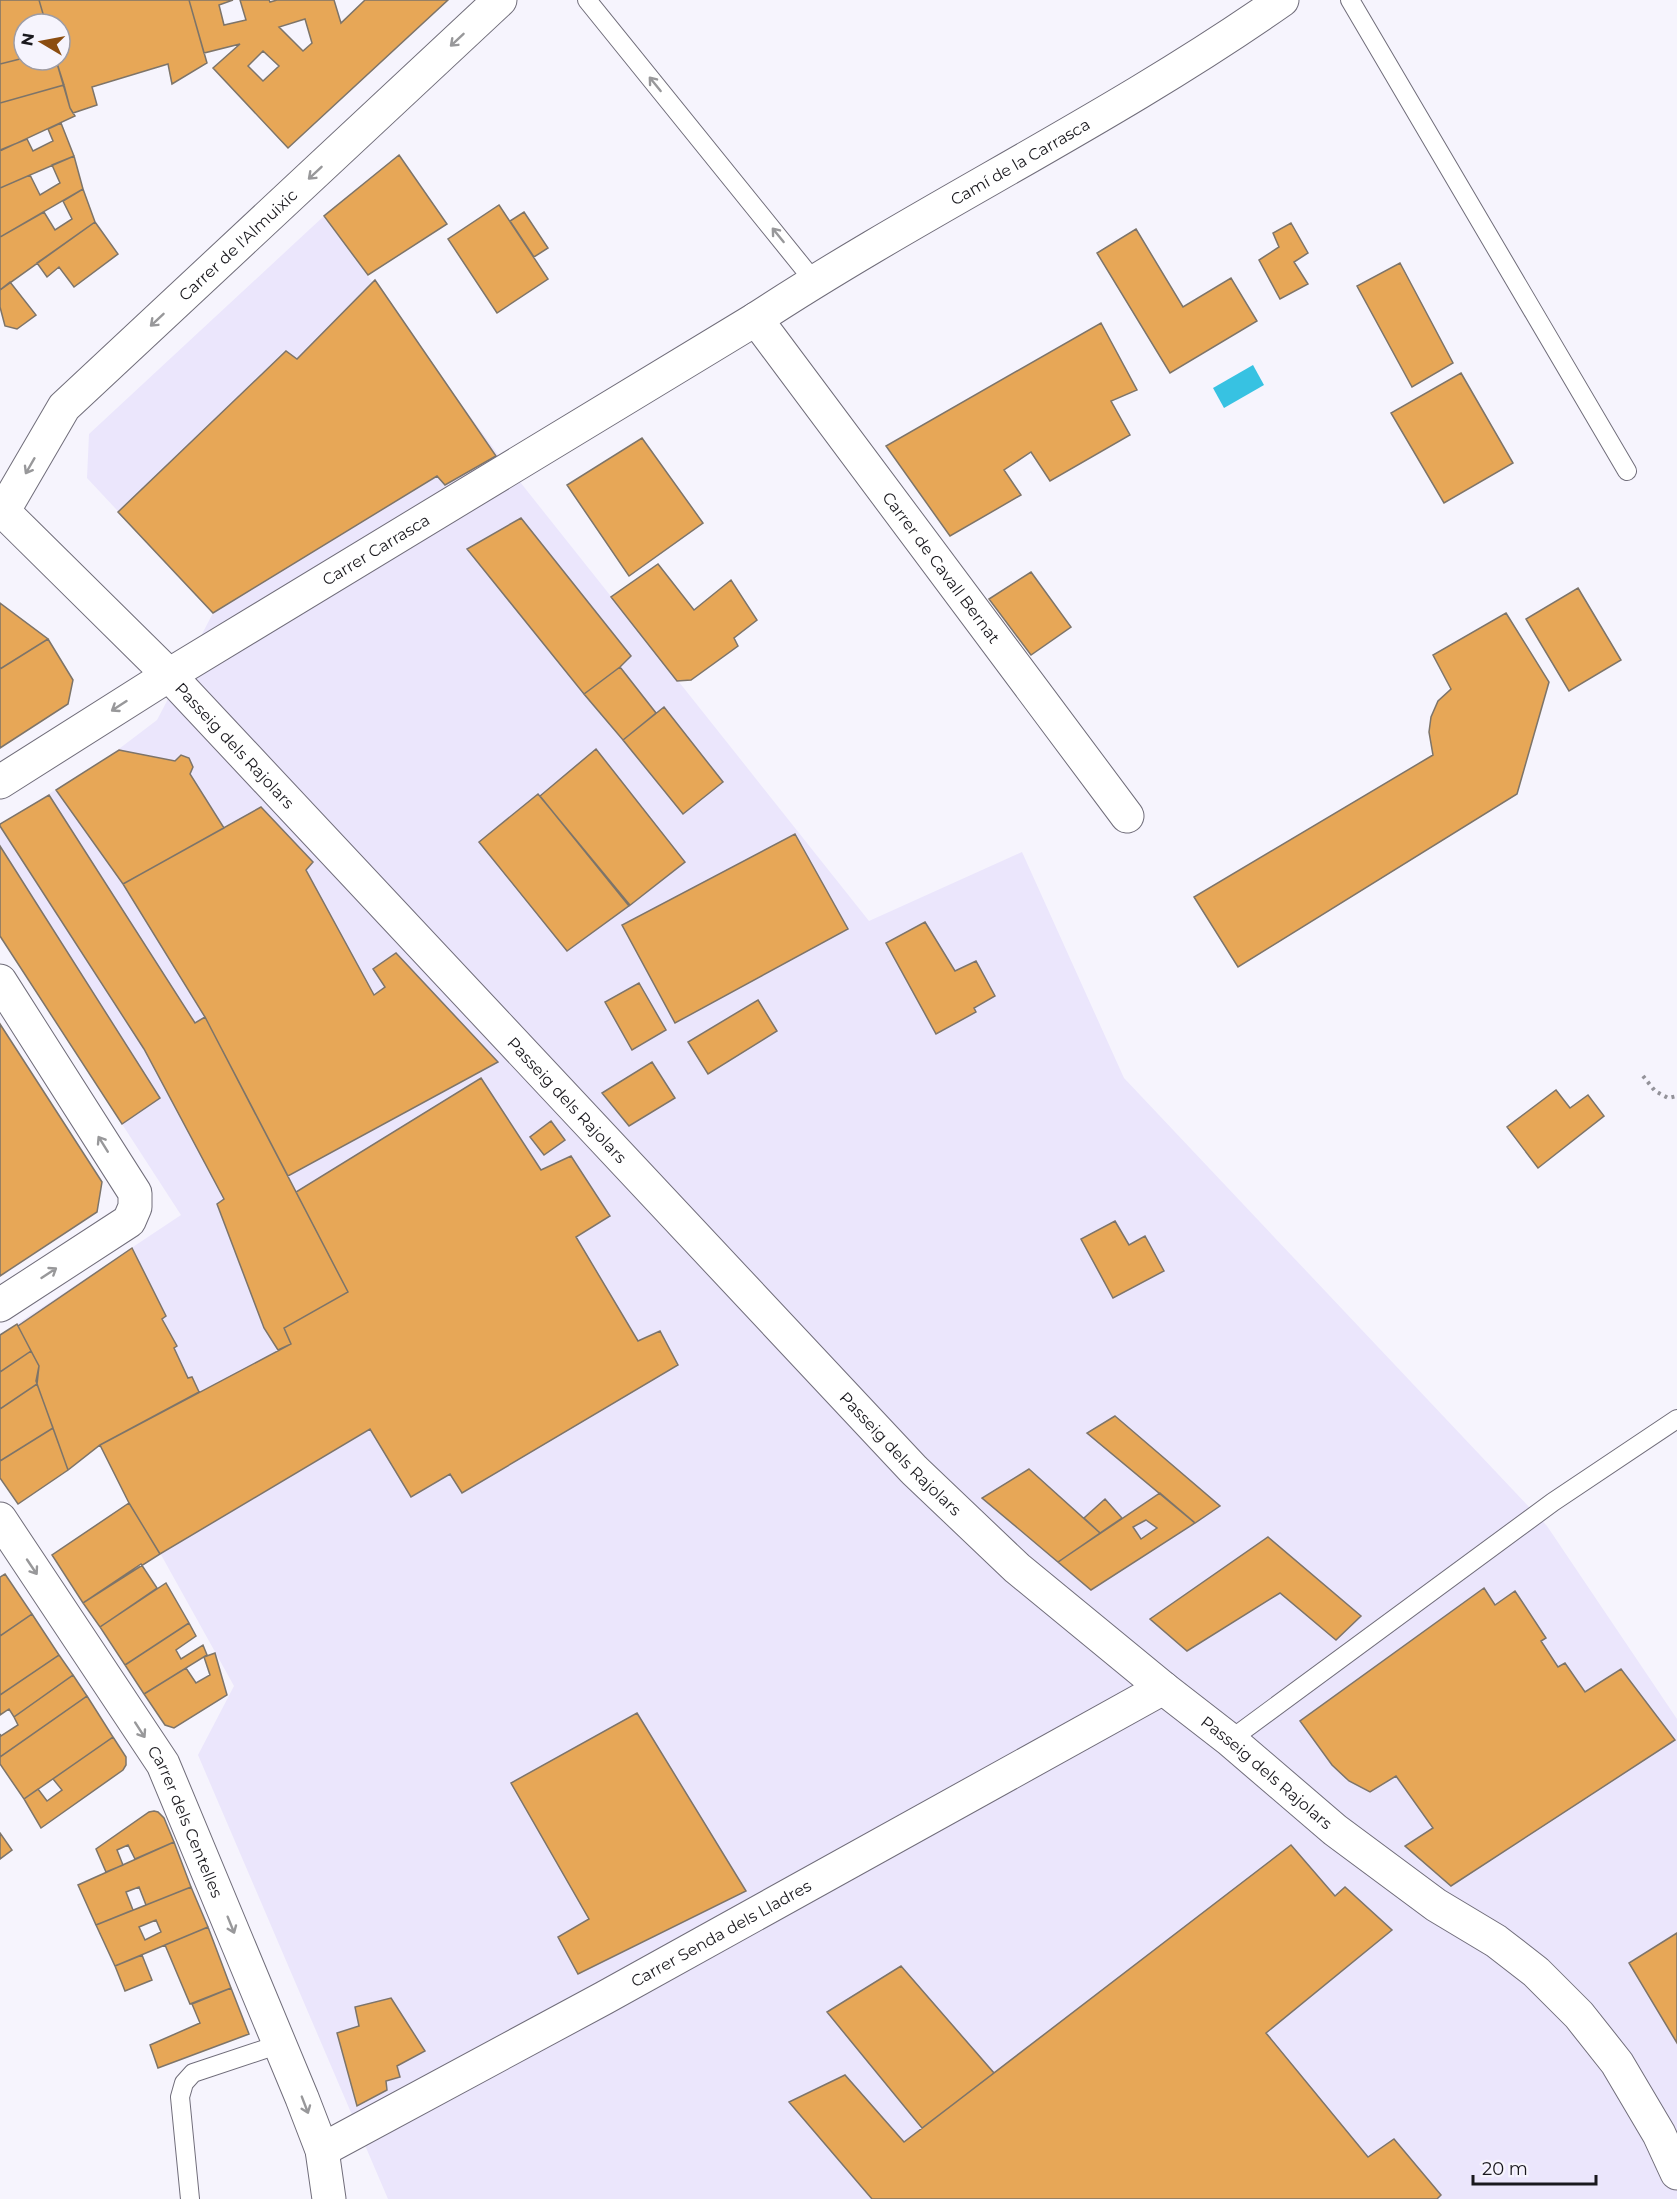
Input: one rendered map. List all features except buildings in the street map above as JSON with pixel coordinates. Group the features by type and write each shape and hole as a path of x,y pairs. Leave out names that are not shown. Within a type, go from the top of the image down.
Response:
{"street":[{"name":"Carrer de l'Almuixic","path":"1,505 64,407 500,0"},
{"name":"Camí de la Carrasca","path":"756,319 814,281 1022,161 1236,32 1282,0"},
{"name":"Carrer Carrasca","path":"0,782 169,675 756,319"},
{"name":"Carrer de Cavall Bernat","path":"756,319 1127,816"},
{"name":"Passeig dels Rajolars","path":"1,505 169,675 914,1470 1017,1568 1230,1740 1335,1830 1436,1905 1496,1941 1536,1972 1579,2014 1617,2063 1659,2134 1677,2173"},
{"path":"0,981 135,1193 135,1207 129,1221 0,1305"},
{"name":"Carrer dels Centelles","path":"0,1519 163,1764 322,2150"},
{"name":"Carrer Senda dels Lladres","path":"322,2150 604,1998 1163,1688"},
{"path":"322,2150 329,2199"}],"lane":[{"path":"587,0 814,281"},
{"path":"1350,0 1627,471"},
{"path":"1230,1740 1553,1502 1677,1419"},
{"path":"190,2199 180,2097 184,2083 193,2073 280,2044"}],"path":[{"path":"1643,1076 1655,1091 1668,1098 1677,1096"}],"shaded area":[{"path":"324,216 497,453 869,921 1022,852 1124,1078 1547,1526 1677,1719 1677,2199 388,2199 198,1755 234,1686 100,1445 68,1470 36,1381 39,1366 17,1324 181,1215 0,936 0,824 107,758 157,720 213,613 87,478 89,434"}],"water":[{"path":"1253,365 1264,385 1224,408 1213,388"}]}
